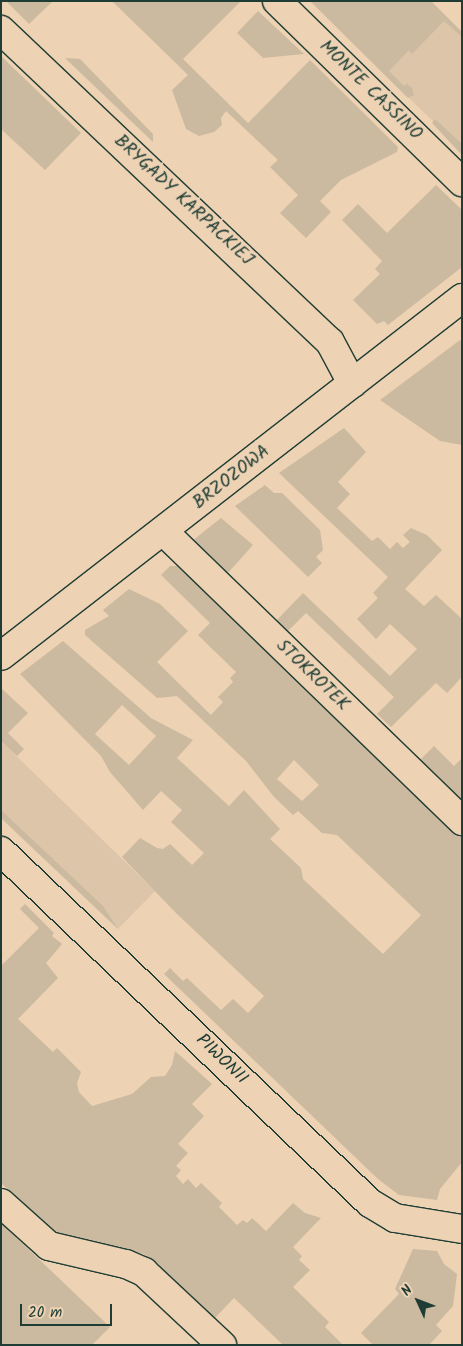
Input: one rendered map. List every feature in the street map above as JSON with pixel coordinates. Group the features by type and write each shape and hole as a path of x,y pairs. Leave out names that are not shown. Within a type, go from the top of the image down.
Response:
{"street":[{"name":"MONTE CASSINO","path":"277,1 406,124 462,182"},
{"name":"BRYGADY KARPACKIEJ","path":"1,30 330,342 352,383"},
{"name":"BRZOZOWA","path":"1,656 462,298"},
{"name":"STOKROTEK","path":"163,532 462,821"},
{"name":"PIWONII","path":"1,851 370,1203 395,1218 462,1229"},
{"path":"1,1203 49,1246 126,1264 144,1272 222,1345"}],"shaded area":[{"path":"6,1 53,1 29,24"},
{"path":"112,1 241,1 183,59 248,123 310,60 398,147 397,152 341,180 320,201 331,212 306,238 280,213 298,195 270,167 278,160 226,111 221,118 222,125 214,132 199,136 186,129 172,90 188,75"},
{"path":"310,1 431,1 462,32 462,37 444,21 412,54 409,50 389,71 404,86 407,84 412,88 414,95 408,98"},
{"path":"258,11 304,54 263,58 237,33"},
{"path":"439,11 462,32 462,149 381,71"},
{"path":"1,56 81,133 45,170 1,129"},
{"path":"65,58 80,59 153,134 153,142"},
{"path":"435,119 462,144 462,155 432,123"},
{"path":"436,185 462,210 462,267 388,325 384,321 377,324 353,300 380,274 375,269 382,261 342,220 358,204 387,233"},
{"path":"460,340 462,342 462,445 440,441 380,400"},
{"path":"344,428 366,452 338,482 350,494 337,508 372,541 378,537 390,549 397,542 403,548 410,542 403,535 411,528 427,535 442,550 405,589 424,606 436,595 462,619 462,677 447,693 436,683 391,727 377,714 394,697 306,613 286,633 275,622 303,593 390,676 417,649 390,624 376,639 357,619 378,598 373,593 388,577 279,473"},
{"path":"265,485 274,493 282,493 320,530 323,550 316,557 322,563 308,577 235,506"},
{"path":"221,518 253,545 226,575 192,541"},
{"path":"170,566 182,566 462,835 462,1162 440,1189 437,1200 399,1195 378,1179 164,974 170,968 183,981 187,978 221,1010 233,999 248,1013 264,996 176,913 122,857 140,838 157,848 163,849 170,844 192,865 204,853 171,822 182,810 161,791 143,810 110,772 101,756 20,674 63,641 151,718 193,740 177,758 229,806 244,790 280,829 270,839 301,868 303,879 383,954 421,915 337,835 322,833 298,811 293,815 274,797 246,761 177,696 157,698 85,635 85,630 109,616 103,610 129,589 160,604 188,631 157,662 211,715 223,702 218,697 233,682 230,678 236,672 198,635 210,623 161,575","holes":["122,705 156,736 129,765 95,734","294,760 319,785 302,801 277,779"]},
{"path":"1,688 28,713 8,733 24,749 17,756 1,741"},
{"path":"1,741 155,891 118,929 1,818"},
{"path":"434,746 454,766 462,758 462,803 419,761"},
{"path":"1,810 103,906 118,929 1,818"},
{"path":"25,904 54,933 52,936 62,944 46,963 58,978 18,1019 53,1052 57,1048 81,1072 77,1083 79,1092 92,1106 132,1094 151,1077 165,1076 172,1065 175,1051 212,1084 192,1104 204,1116 178,1144 188,1153 176,1166 181,1170 176,1176 183,1184 188,1179 196,1188 201,1183 222,1203 219,1207 237,1225 243,1220 247,1223 252,1218 266,1231 293,1203 305,1213 321,1218 293,1247 302,1256 299,1260 310,1270 293,1287 329,1322 325,1327 343,1345 283,1345 234,1298 213,1320 144,1254 52,1231 1,1183 1,966 39,928 20,909"},
{"path":"1,1223 110,1327 92,1345 1,1345"},
{"path":"413,1249 437,1251 444,1264 457,1274 453,1306 436,1325 442,1331 429,1345 373,1345 361,1333 399,1294 395,1289"}]}
